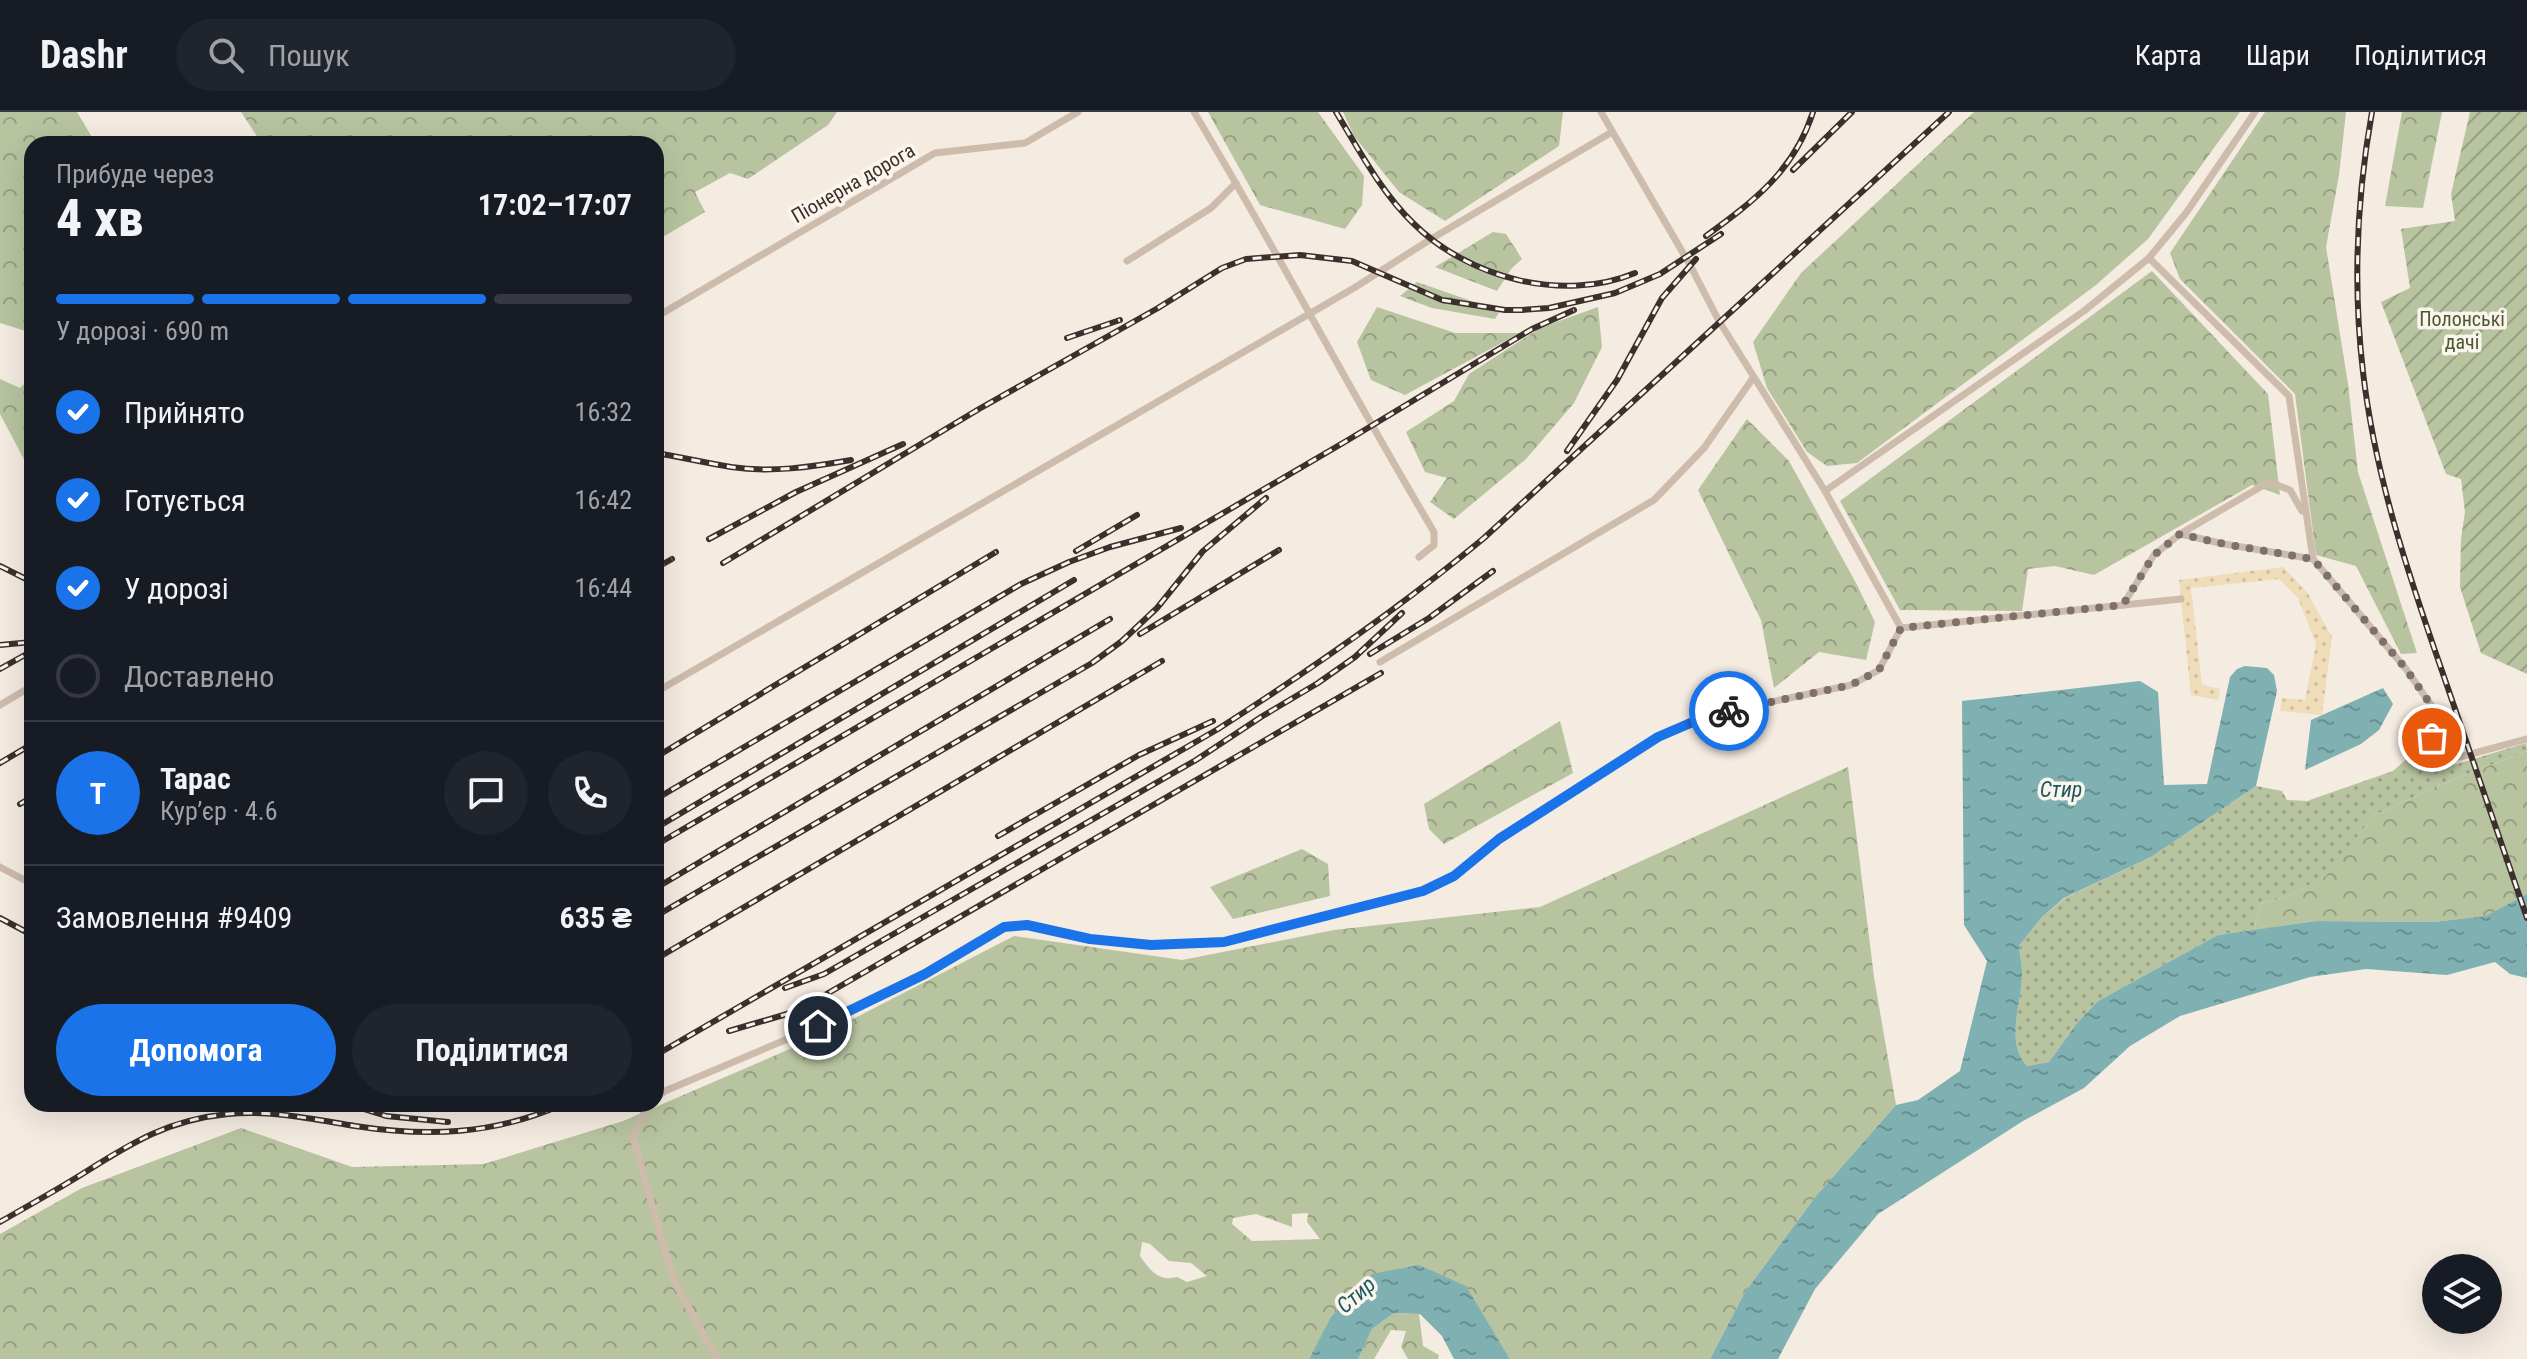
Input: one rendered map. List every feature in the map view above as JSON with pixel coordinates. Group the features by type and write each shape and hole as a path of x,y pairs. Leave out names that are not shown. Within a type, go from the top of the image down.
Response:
{"street":[{"name":"Піонерна дорога","path":"664,312 935,153 1025,143 1078,112"},
{"path":"1194,112 1434,532 1434,545 1419,557"},
{"path":"1601,112 1753,378 1825,491 1901,628"},
{"path":"1825,491 2084,311 2149,258 2186,213 2255,112"},
{"path":"664,687 1310,314 1612,132"},
{"path":"1127,261 1211,208 1236,183"},
{"path":"2149,258 2289,396 2313,559 2406,669 2431,705 2432,738 2460,757 2527,739"},
{"path":"1380,662 1654,500 1704,448 1753,378"},
{"path":"2123,605 2154,555 2180,534 2269,482 2290,490 2306,517"},
{"path":"2180,534 2313,559"},
{"path":"1901,628 2181,599"},
{"path":"664,1092 844,1015 925,974 1004,927 1027,925 1090,939 1151,945 1224,942 1423,891 1454,876 1499,839 1658,737 1709,715 1851,685 1879,670 1901,628"},
{"path":"0,705 24,691"},
{"path":"0,867 24,880"},
{"path":"644,1112 633,1137 673,1279 717,1359"}],"green space":[{"path":"0,112 77,112 91,136 24,136 24,330 0,323"},
{"path":"241,112 837,112 828,125 748,179 730,173 695,192 705,212 664,236 664,136 257,136"},
{"path":"1208,112 1318,112 1364,176 1362,205 1345,229 1260,205"},
{"path":"1343,112 1563,112 1559,146 1445,221 1399,192 1354,136"},
{"path":"1974,112 2240,112 2148,239 2096,285 1857,463 1827,466 1807,452 1767,388 1753,342 1801,273"},
{"path":"2265,112 2346,112 2326,247 2348,384 2358,472 2417,653 2401,654 2356,566 2316,555 2295,394 2180,279 2170,253"},
{"path":"2402,112 2442,112 2423,208 2385,206"},
{"name":"Полонські дачі","path":"2470,112 2527,112 2527,674 2481,653 2460,587 2465,512 2461,479 2446,474 2381,302 2410,288 2401,229 2455,221 2451,194"},
{"path":"1493,232 1506,234 1522,259 1497,291 1435,267"},
{"path":"2152,271 2268,394 2280,495 2252,485 2094,575 2055,566 2028,569 2022,611 1900,610 1840,501"},
{"path":"1417,282 1500,311 1495,319 1432,308 1400,296"},
{"path":"1377,307 1455,333 1520,333 1405,395 1371,380 1357,342"},
{"path":"1598,307 1602,347 1574,403 1526,459 1454,519 1430,502 1447,478 1425,472 1406,432 1454,401 1469,374 1540,328"},
{"path":"0,379 20,388 24,384 24,459 0,414"},
{"path":"1747,419 1789,461 1875,622 1866,660 1819,652 1774,688 1761,620 1698,490"},
{"path":"1560,721 1573,773 1444,844 1429,829 1424,804"},
{"path":"2426,742 2454,765 2526,743 2527,751 2374,815 2327,876 2288,896 2261,904 2254,930 2218,935 2098,1001 2077,1023 2049,1062 2027,1066 2020,1056 2016,1033 2022,984 2019,946 2042,917 2065,898 2151,857 2256,786 2282,791 2287,800 2307,801 2393,771"},
{"path":"2527,751 2527,894 2487,916 2433,922 2316,921 2254,930 2261,904 2288,896 2326,876 2374,815"},
{"path":"1848,767 1874,977 1896,1105 1816,1196 1745,1292 1710,1359 1510,1359 1466,1287 1332,1317 1309,1359 0,1359 0,1234 82,1188 241,1128 352,1167 484,1164 644,1112 664,1112 664,1103 820,1036 1014,936 1182,960 1334,930 1540,907","holes":["1308,1213 1307,1222 1320,1239 1252,1241 1232,1224 1233,1218 1256,1214 1292,1227 1292,1214","1142,1242 1150,1244 1169,1261 1191,1263 1207,1276 1187,1282 1177,1277 1160,1276 1140,1256"]},
{"path":"1302,849 1328,864 1330,896 1233,919 1210,887"},
{"path":"1394,1313 1419,1314 1423,1346 1439,1355 1438,1359 1408,1359 1401,1347 1406,1331 1391,1330 1374,1359 1358,1359 1372,1329"}],"sand":[{"path":"2283,567 2307,592 2332,637 2322,715 2280,711 2282,698 2305,700 2316,644 2298,598 2279,579 2191,588 2202,685 2220,689 2218,700 2191,695 2179,580"}],"water":[{"name":"Стир","path":"2245,666 2267,668 2274,675 2277,691 2256,786 2151,857 2064,898 2042,917 2019,946 2022,984 2016,1033 2020,1056 2027,1066 2049,1062 2077,1023 2098,1001 2218,935 2316,921 2433,922 2486,916 2527,894 2527,978 2510,974 2495,962 2447,975 2366,969 2310,977 2180,1016 2130,1046 2084,1088 2023,1121 1878,1214 1815,1289 1778,1359 1710,1359 1745,1292 1816,1196 1896,1105 1918,1100 1960,1071 1987,961 1964,925 1962,701 2140,681 2158,692 2164,785 2207,784 2230,677"},
{"path":"2383,688 2393,704 2379,730 2361,744 2305,770 2311,720"},
{"name":"Стир","path":"1419,1265 1466,1286 1510,1359 1454,1359 1442,1336 1420,1314 1394,1313 1372,1329 1358,1359 1309,1359 1331,1317 1372,1274"}],"railway":[{"path":"1336,112 1371,170 1401,211 1435,242 1461,258 1488,271 1548,285 1578,286 1607,282 1635,273"},
{"path":"1706,236 1756,197 1783,168 1805,133 1813,112"},
{"path":"1793,170 1852,112"},
{"path":"664,1050 1218,729 1387,614 1484,538 1949,112"},
{"path":"2372,112 2363,176 2357,275 2368,411 2384,486 2417,598 2527,918"},
{"path":"723,563 979,409 1158,308 1222,268 1246,259 1300,255 1352,261 1442,300 1521,310 1549,308 1615,293 1660,274 1721,234"},
{"path":"1567,451 1617,380 1662,298 1696,259"},
{"path":"664,840 1532,329 1574,310"},
{"path":"1067,338 1120,320"},
{"path":"709,539 796,492 903,444"},
{"path":"664,454 731,467 761,469 806,467 851,460"},
{"path":"664,911 1092,663 1122,641 1157,608 1203,551 1266,498"},
{"path":"1076,551 1137,515"},
{"path":"664,794 1021,584 1110,547 1181,528"},
{"path":"1140,634 1279,550"},
{"path":"664,752 996,552"},
{"path":"664,564 672,559"},
{"path":"0,566 24,578"},
{"path":"1370,654 1429,618 1493,571"},
{"path":"664,823 1074,580"},
{"path":"785,988 824,974 1196,760 1355,657 1402,613"},
{"path":"664,883 1110,619"},
{"path":"0,645 24,643"},
{"path":"0,669 24,656"},
{"path":"664,954 1162,661"},
{"path":"729,1031 787,1014 818,999 1381,673"},
{"path":"998,836 1139,755 1213,721"},
{"path":"0,763 24,749"},
{"path":"20,804 24,802"},
{"path":"0,918 24,931"},
{"path":"373,1112 448,1122"},
{"path":"0,1222 149,1135 206,1117 276,1114 355,1126 435,1132 486,1127 542,1112"}],"way so far":[{"path":"1729,711 1851,685 1879,670 1901,628 2123,605 2154,555 2180,534 2313,559 2406,669 2431,705 2432,738"}],"route":[{"path":"818,1026 925,974 1004,927 1027,925 1090,939 1151,945 1224,942 1423,891 1454,876 1499,839 1658,737 1709,715 1729,711"}]}
